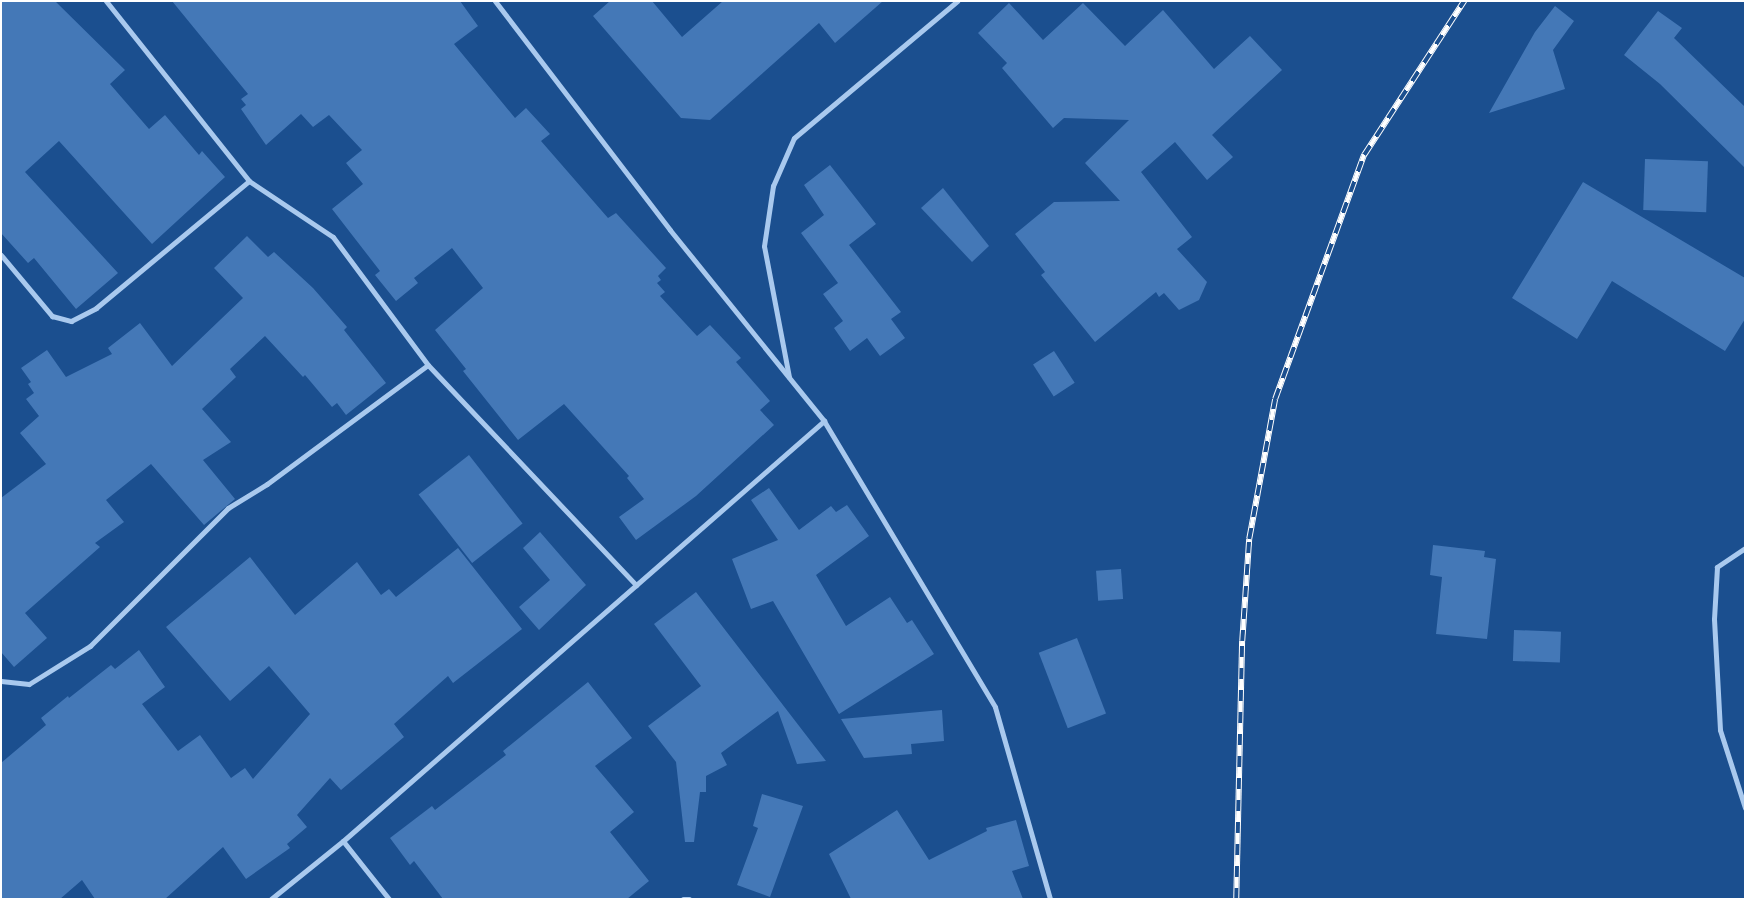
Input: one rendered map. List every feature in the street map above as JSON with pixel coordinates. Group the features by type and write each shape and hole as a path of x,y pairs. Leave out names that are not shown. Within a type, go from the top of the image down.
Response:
{"street":[{"path":"106,1 249,181 333,237 428,365 636,585"},
{"path":"495,1 670,230 824,421 995,708 1050,899"},
{"path":"790,378 764,246 773,186 794,138 957,1"},
{"path":"1,255 52,316 72,321 96,308 249,181"},
{"path":"1,681 29,684 90,646 228,508 267,484 428,365"},
{"path":"270,899 344,841 824,421"},
{"path":"1745,548 1717,567 1714,629 1720,730 1745,808"},
{"path":"344,841 389,899"},
{"path":"682,899 689,899"}],"building":[{"path":"1,1 55,1 125,70 110,84 149,129 165,115 199,155 202,151 225,177 152,244 59,141 25,172 118,273 76,309 34,258 28,263 1,233"},
{"path":"172,1 460,1 478,26 454,44 515,118 526,108 550,134 541,141 608,218 616,213 666,268 658,276 661,280 657,283 665,292 660,296 697,336 710,325 741,358 736,362 770,401 760,410 774,425 696,496 636,540 619,517 644,499 627,478 629,476 564,404 518,440 463,371 466,369 435,330 483,288 452,248 414,278 418,283 396,301 375,275 380,271 332,209 363,184 346,163 362,150 329,115 313,127 301,114 266,145 241,109 246,105 241,99 248,94"},
{"path":"610,1 652,1 682,37 723,1 883,1 835,43 819,23 710,120 681,118 593,16"},
{"path":"1009,3 1043,40 1083,3 1125,46 1163,10 1214,69 1250,36 1282,70 1212,135 1233,157 1207,180 1175,142 1141,172 1192,237 1177,249 1207,282 1199,300 1179,310 1164,293 1159,297 1156,292 1095,342 1041,275 1045,272 1015,234 1054,202 1120,201 1085,163 1129,120 1064,118 1053,128 1002,68 1007,63 978,33"},
{"path":"1555,6 1574,21 1553,50 1565,89 1489,113 1535,32"},
{"path":"1658,11 1682,28 1674,38 1745,107 1745,168 1660,84 1624,55"},
{"path":"1645,159 1708,161 1706,212 1643,210"},
{"path":"830,165 876,224 849,245 901,312 891,319 905,338 880,356 867,338 850,351 834,328 843,321 823,294 838,283 801,233 824,215 804,185"},
{"path":"1583,182 1745,278 1745,319 1725,351 1612,281 1577,339 1512,298"},
{"path":"943,188 989,246 972,262 921,208"},
{"path":"247,236 268,257 274,252 313,288 347,327 344,330 386,383 346,415 337,403 332,407 305,375 303,377 265,336 230,369 236,377 202,409 231,442 203,460 235,499 204,525 151,464 106,500 124,522 95,543 100,547 25,613 47,638 14,667 1,652 1,498 46,464 20,433 39,416 26,399 34,393 28,384 31,382 21,368 47,350 66,377 112,354 108,348 140,323 172,366 243,298 214,268"},
{"path":"1054,351 1075,383 1054,396 1033,365"},
{"path":"469,455 523,524 472,563 419,494"},
{"path":"769,488 799,530 831,506 836,512 847,505 869,536 816,575 846,626 890,597 907,623 912,620 934,654 839,714 773,601 751,609 732,559 778,540 751,500"},
{"path":"540,532 586,585 539,630 519,607 550,580 523,548"},
{"path":"1433,545 1485,551 1484,557 1496,559 1487,639 1436,634 1442,577 1430,575"},
{"path":"458,548 522,629 453,683 448,676 394,724 404,737 341,790 330,778 297,815 307,827 287,844 290,848 246,879 223,847 165,899 95,899 82,880 60,899 1,899 1,763 46,725 41,718 68,696 69,698 111,665 115,669 139,650 165,687 142,704 178,751 200,735 231,778 245,768 253,779 310,714 269,666 230,701 166,627 250,557 295,615 357,562 381,595 389,589 396,597"},
{"path":"1121,569 1123,599 1098,601 1096,571"},
{"path":"696,592 826,761 797,764 778,711 721,753 727,765 706,776 706,792 700,792 694,842 685,842 676,762 648,726 701,686 654,624"},
{"path":"1514,630 1561,632 1560,663 1513,661"},
{"path":"1077,638 1106,714 1068,728 1039,653"},
{"path":"588,682 632,738 595,766 634,812 610,832 649,881 627,899 443,899 414,861 410,865 390,838 432,806 435,810 506,755 503,751"},
{"path":"942,710 944,741 911,744 912,754 864,758 841,719"},
{"path":"762,794 803,806 770,897 737,885 758,828 753,826"},
{"path":"897,810 929,860 987,831 986,828 1016,820 1029,866 1012,871 1023,899 851,899 829,854"}],"railway":[{"path":"1236,899 1242,641 1249,539 1275,399 1364,155 1464,1"}]}
